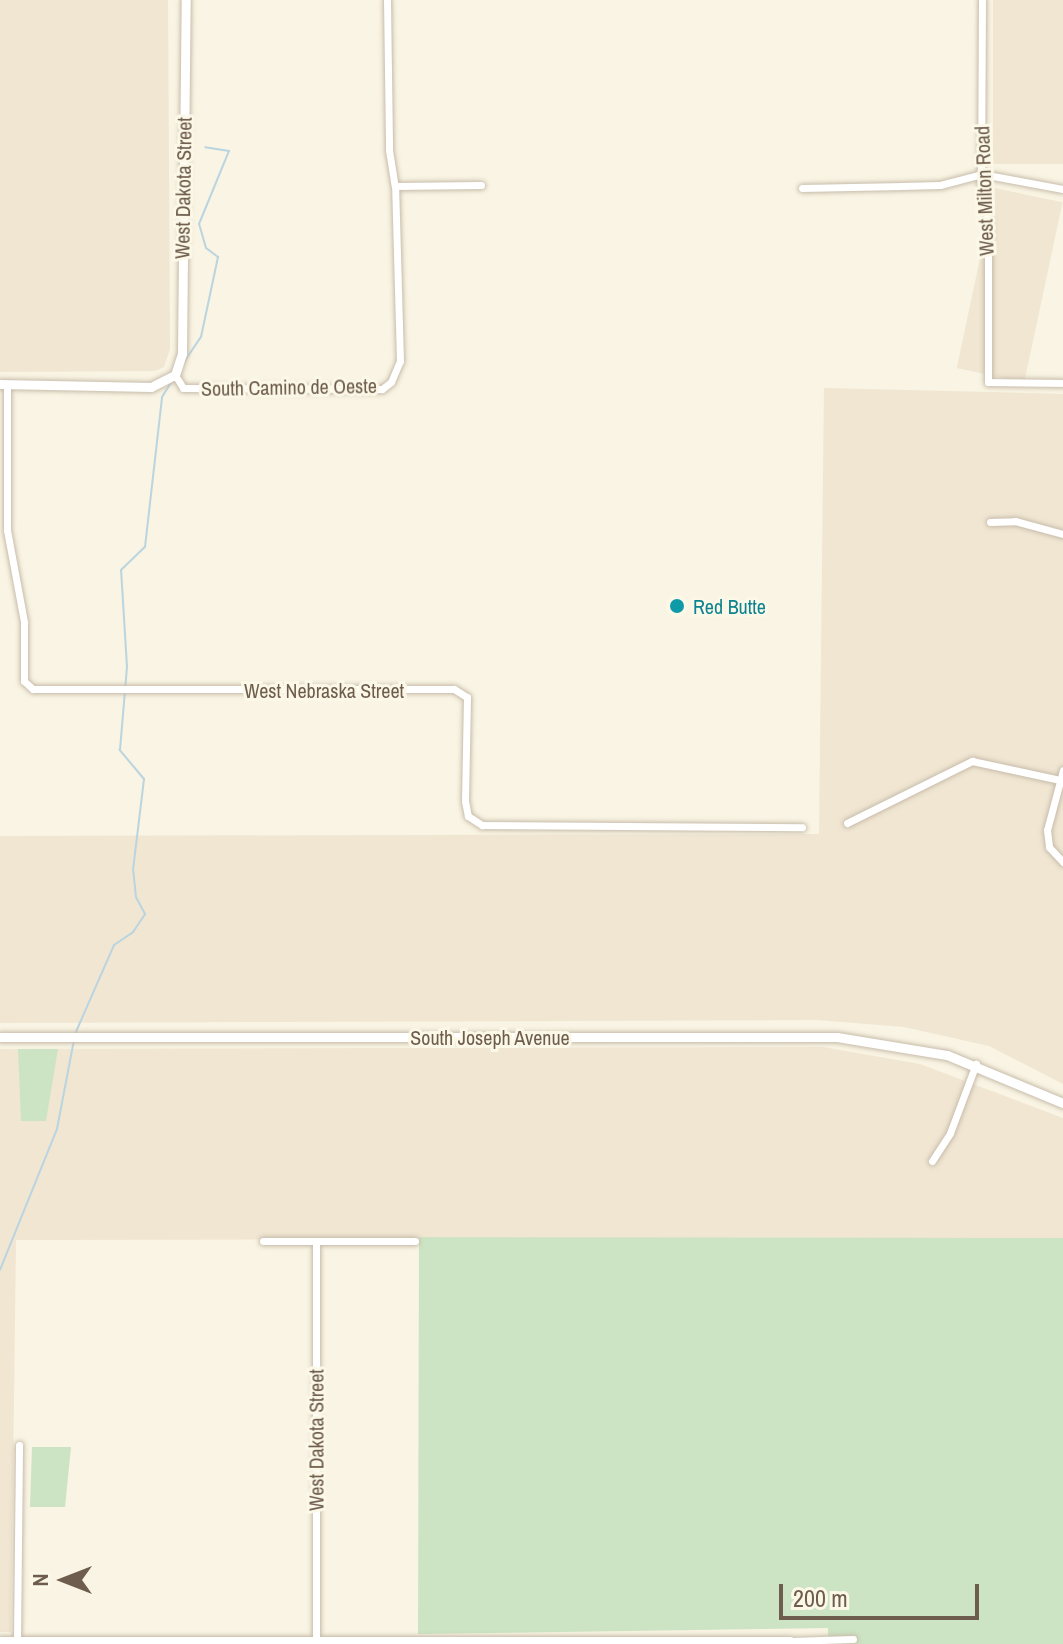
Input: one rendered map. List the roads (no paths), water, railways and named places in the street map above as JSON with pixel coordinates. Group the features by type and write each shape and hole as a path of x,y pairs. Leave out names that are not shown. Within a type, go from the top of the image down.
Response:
{"street":[{"name":"West Dakota Street","path":"175,375 182,354 186,0"},
{"path":"387,0 389,150 395,186 481,185"},
{"name":"West Milton Road","path":"982,0 982,174 988,222 988,382 1063,383"},
{"path":"802,188 940,185 982,174 1063,189"},
{"name":"South Camino de Oeste","path":"4,384 151,387 175,375 183,388 382,389 391,382 400,361 395,186"},
{"name":"West Nebraska Street","path":"4,384 7,530 14,547 24,622 24,681 33,689 454,689 467,697 465,801 468,816 482,825 802,827"},
{"path":"990,522 1015,521 1063,534"},
{"path":"847,823 972,761 1060,780"},
{"path":"1063,770 1047,830 1049,847 1063,862"},
{"name":"South Joseph Avenue","path":"0,1037 837,1037 924,1049 976,1064 1063,1103"},
{"path":"932,1161 950,1133 976,1064"},
{"path":"263,1241 415,1241"},
{"name":"West Dakota Street","path":"316,1241 316,1639"},
{"path":"17,1640 19,1445"},
{"path":"0,1641 853,1639"}],"waterway":[{"path":"184,362 201,337 218,257 206,248 199,224 229,151 205,147"},
{"path":"75,1034 114,945 133,932 145,914 136,897 133,870 144,779 120,750 127,667 121,570 145,547 162,397 172,381"},
{"path":"0,1270 57,1129 74,1040"}],"place":[{"name":"Red Butte","path":"677,606"}]}
